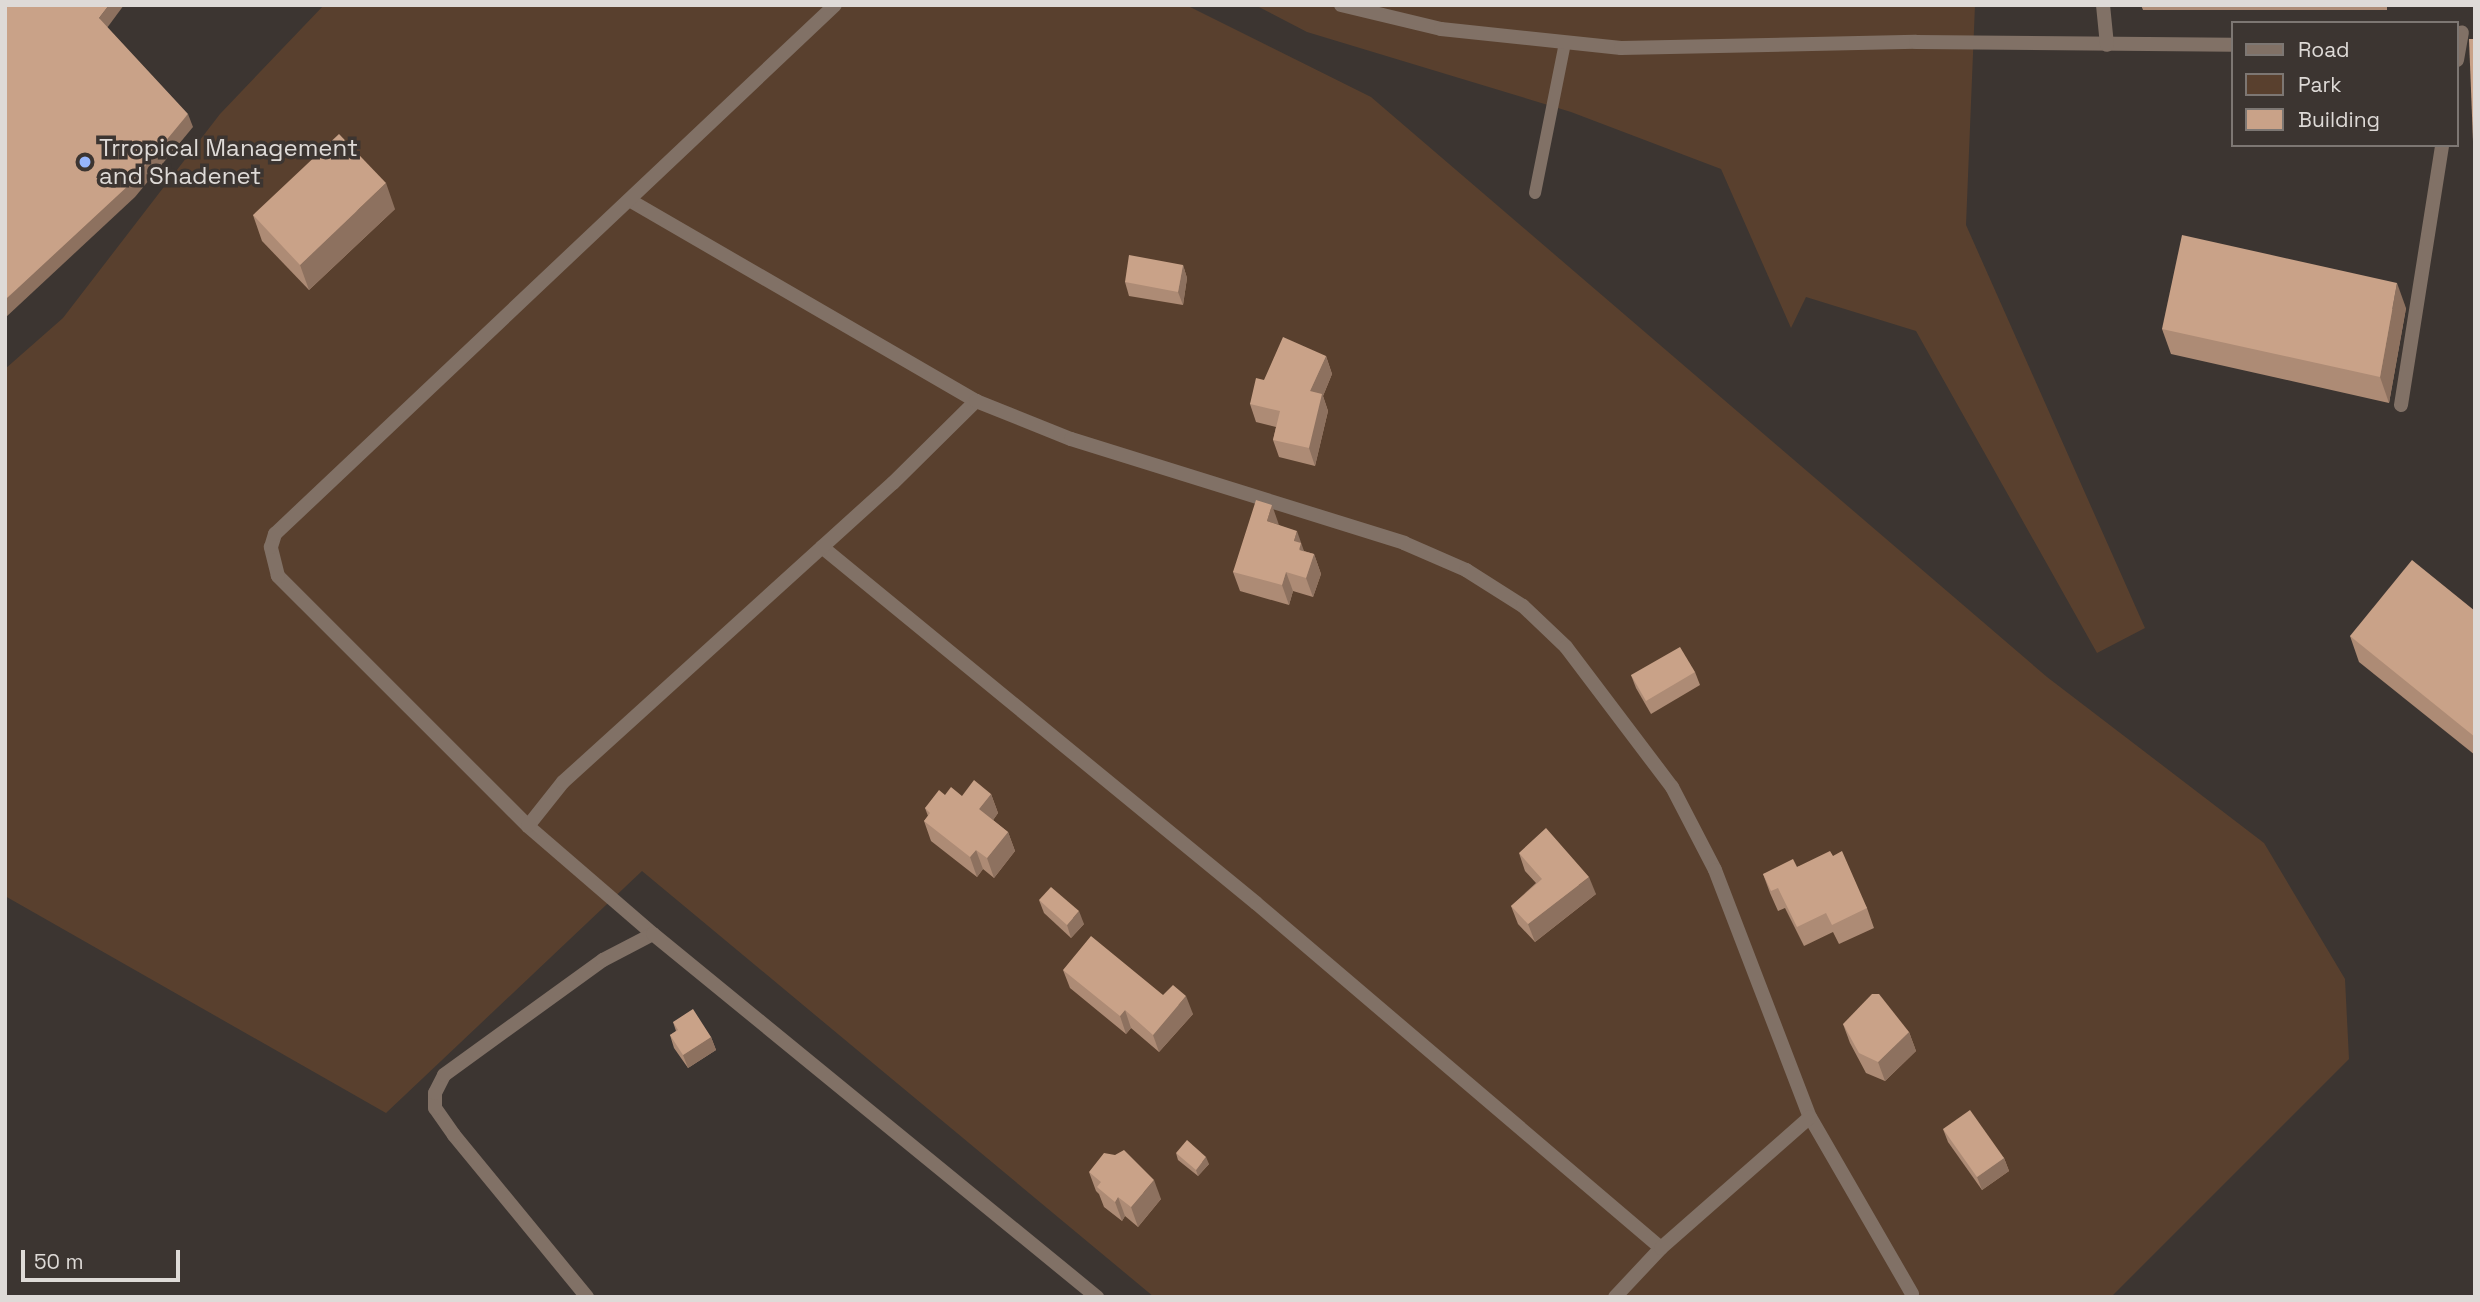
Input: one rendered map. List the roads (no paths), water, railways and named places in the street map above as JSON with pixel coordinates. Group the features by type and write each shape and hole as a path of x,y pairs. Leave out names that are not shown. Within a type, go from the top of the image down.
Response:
{"street":[{"path":"835,5 631,201 286,522 271,547 278,576 528,826 653,934 1097,1297"},
{"path":"1341,5 1441,29 1621,48 1916,42 2232,45"},
{"path":"2103,5 2107,45"},
{"path":"2459,53 2465,32"},
{"path":"2401,405 2442,147"},
{"path":"631,201 976,401 1071,439 1404,544 1466,570 1523,606 1566,647 1672,787 1715,870 1810,1117 1912,1294"},
{"path":"528,826 563,782 939,441 976,401"},
{"path":"822,547 1256,903 1661,1248"},
{"path":"587,1297 454,1135 435,1108 435,1093 444,1075 603,960 653,934"},
{"path":"1615,1297 1661,1248 1810,1117"}],"lane":[{"path":"1535,193 1565,43"}],"place":[{"name":"Trropical Management and Shadenet","path":"85,162"}]}
